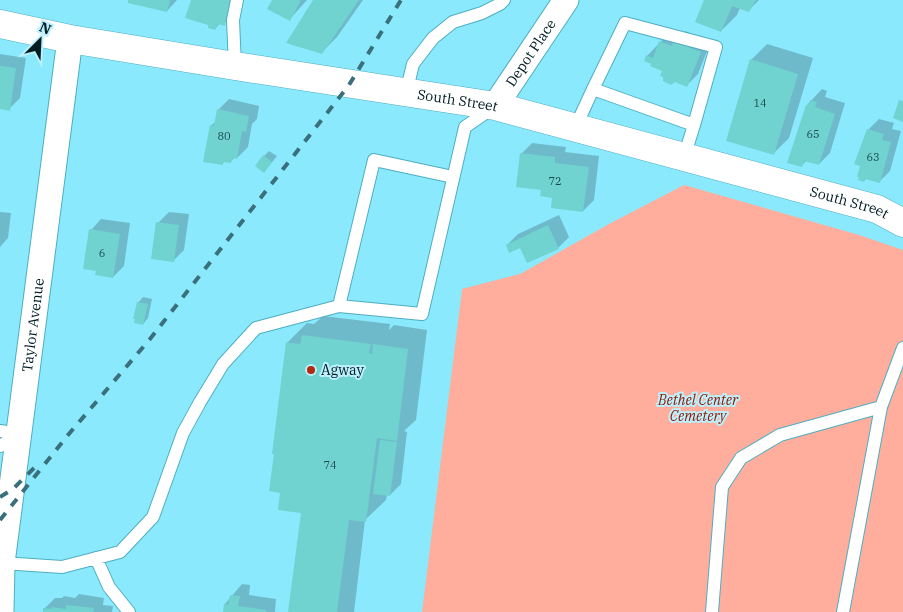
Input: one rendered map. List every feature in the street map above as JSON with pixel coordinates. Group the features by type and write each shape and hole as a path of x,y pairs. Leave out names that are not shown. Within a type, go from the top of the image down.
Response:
{"street":[{"name":"Depot Place","path":"495,106 566,0"},
{"name":"South Street","path":"0,24 70,39 495,106 877,210 903,223"},
{"name":"Taylor Avenue","path":"1,612 6,437 70,39"}],"lane":[{"path":"235,66 232,20 236,0"},
{"path":"406,93 413,64 433,38 453,22 482,12 500,4 504,0"},
{"path":"575,128 625,23 716,47 684,157"},
{"path":"593,89 694,125"},
{"path":"2,562 62,567 120,552 153,517 183,433 223,364 256,328 339,306 422,314 465,127 495,106"},
{"path":"339,306 374,160 453,177"},
{"path":"843,612 881,407 903,348"},
{"path":"712,612 722,487 741,458 780,435 881,407"},
{"path":"96,558 110,587 129,612"}],"green space":[{"name":"Bethel Center Cemetery","path":"684,185 859,235 903,250 903,612 422,612 462,289 520,274"}],"building":[{"path":"128,0 170,0 167,12 128,3"},
{"path":"191,0 230,0 225,26 218,24 215,30 208,28 208,25 185,18"},
{"path":"272,0 301,0 290,21 267,9"},
{"path":"313,0 359,0 322,54 286,43"},
{"path":"704,0 756,0 749,12 732,6 721,32 695,22"},
{"path":"659,41 672,46 673,41 701,52 687,87 675,82 671,85 663,81 663,77 660,76 662,71 644,61 646,55 653,58"},
{"path":"750,59 798,74 774,155 726,141"},
{"path":"0,66 16,68 10,111 0,109"},
{"path":"810,100 817,102 815,107 835,114 819,165 804,161 802,167 787,163 806,105 808,105"},
{"path":"899,100 903,101 903,122 893,118"},
{"path":"217,109 249,116 246,132 242,131 237,159 232,158 231,163 223,162 223,165 203,162 210,125 214,126"},
{"path":"867,129 884,134 882,140 891,142 880,183 865,179 864,182 858,180 859,177 857,177 860,166 854,164"},
{"path":"520,153 555,157 555,163 589,167 583,212 551,208 552,198 540,196 541,190 516,187"},
{"path":"263,155 272,162 264,173 255,166"},
{"path":"156,222 179,225 174,262 151,259"},
{"path":"548,225 559,249 527,263 520,248 509,253 506,245"},
{"path":"89,229 120,234 113,278 95,275 96,271 83,269"},
{"path":"137,302 148,304 143,325 134,323 135,319 133,319"},
{"path":"302,335 371,344 369,353 372,354 373,344 408,349 397,441 377,438 366,522 349,520 337,612 288,612 301,513 278,510 280,493 269,491 286,342 300,344"},
{"path":"380,440 397,442 390,496 373,494"},
{"path":"230,595 240,596 238,606 266,610 266,612 223,612 224,604 228,605"},
{"path":"66,605 94,608 93,612 43,612 43,608 66,609"}],"railway":[{"path":"0,520 68,435 150,339 349,85 401,0"},
{"path":"0,497 13,489 36,466"}],"place":[{"name":"Agway","path":"311,370"}]}
